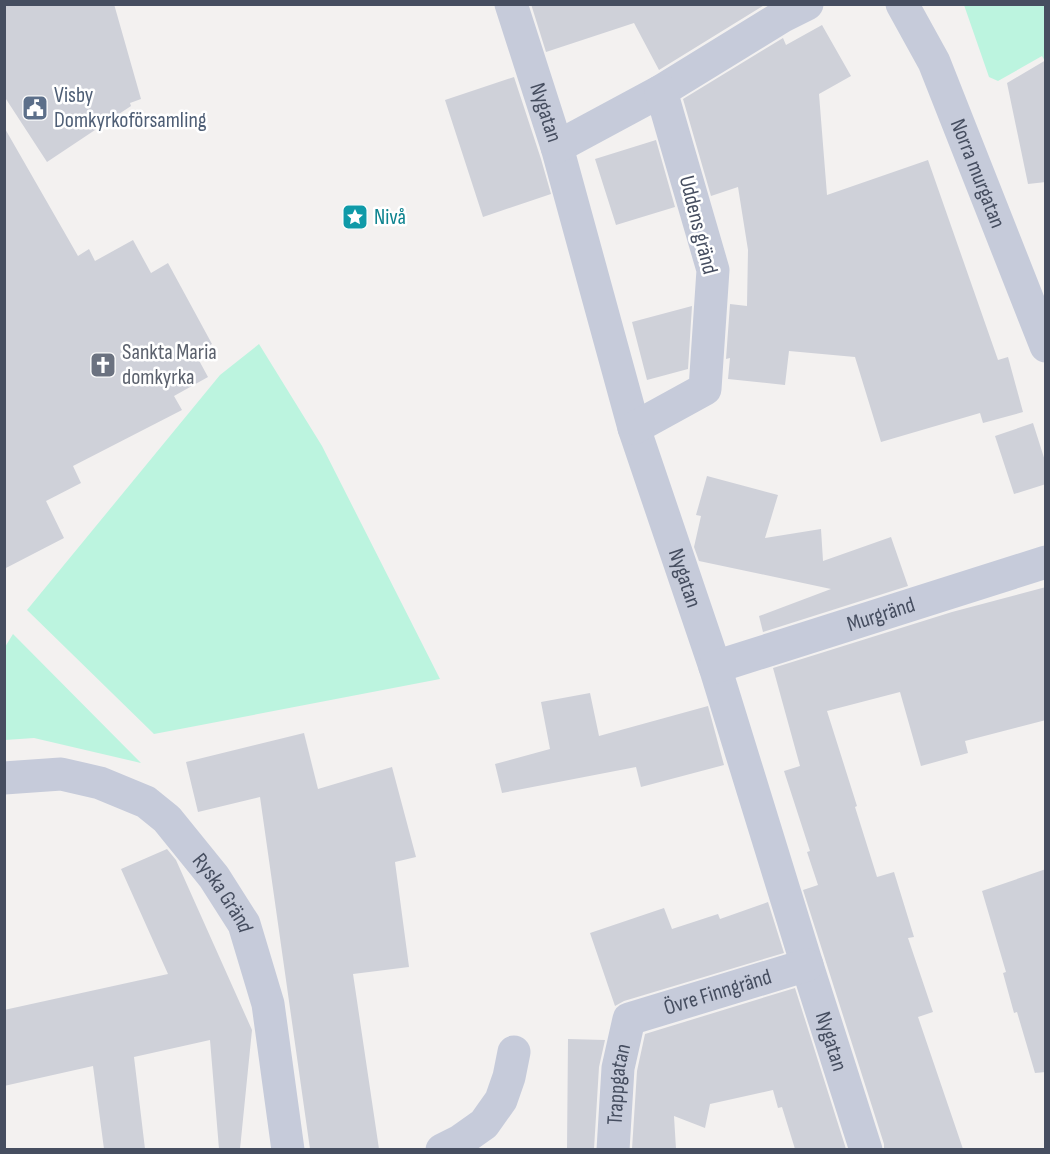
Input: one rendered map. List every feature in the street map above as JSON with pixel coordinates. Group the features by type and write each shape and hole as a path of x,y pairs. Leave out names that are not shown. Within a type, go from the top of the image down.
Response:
{"street":[{"name":"Nygatan","path":"511,4 557,147 634,428 715,667 866,1149"},
{"name":"Norra murgatan","path":"902,4 934,62 1046,345"},
{"path":"557,147 661,91 789,8"},
{"name":"Uddens gränd","path":"634,428 705,389 713,270 661,91"},
{"name":"Murgränd","path":"715,667 1046,562"},
{"name":"Ryska Gränd","path":"4,778 61,774 100,783 146,802 167,819 214,877 244,924 268,1004 288,1149"},
{"name":"Övre Finngränd","path":"629,1019 807,965"},
{"name":"Trappgatan","path":"613,1149 618,1068 629,1019"},
{"path":"442,1149 460,1141 484,1124 501,1100 514,1052"}],"green space":[{"path":"964,5 1045,5 1045,61 1042,56 998,81 989,77"},
{"path":"259,344 322,446 440,679 154,734 27,610 220,375"},
{"path":"13,634 141,763 34,738 5,740 5,647"}],"building":[{"path":"4,4 114,4 141,99 130,103 131,106 47,162 4,96"},
{"path":"531,4 766,4 659,70 634,23 546,52"},
{"path":"822,25 851,76 819,94 827,195 928,160 998,360 1008,357 1023,412 983,423 980,413 881,442 855,357 789,351 785,385 728,379 730,358 726,359 730,304 747,306 748,250 738,187 711,196 683,99 783,38 786,45"},
{"path":"1046,60 1046,182 1028,184 1007,83"},
{"path":"514,77 551,194 483,217 445,100"},
{"name":"Sankta Maria domkyrka","path":"4,127 78,256 89,249 95,261 133,240 151,273 168,263 212,344 195,353 208,377 174,396 182,410 73,466 81,483 46,501 64,538 4,569"},
{"path":"656,140 675,207 616,225 595,159"},
{"path":"692,306 688,369 647,380 632,322"},
{"path":"1033,423 1046,464 1046,484 1014,494 995,436"},
{"path":"707,476 778,495 765,538 821,529 823,561 891,537 908,586 763,632 759,616 831,589 699,561 694,547 701,516 696,515"},
{"path":"1046,587 1046,720 965,741 968,753 921,766 900,692 827,711 877,877 894,872 914,937 908,938 933,1012 918,1017 963,1149 884,1149 803,890 818,885 807,852 810,851 784,771 800,766 773,668 952,612"},
{"path":"590,693 599,736 708,706 724,765 641,787 636,767 502,793 495,764 550,749 541,702"},
{"path":"304,733 318,789 392,767 416,857 395,862 409,967 353,974 379,1149 310,1149 260,797 198,812 186,762"},
{"path":"167,849 176,860 252,1030 240,1149 219,1149 210,1040 134,1057 145,1149 104,1149 93,1066 4,1086 4,1010 168,974 121,869"},
{"path":"1046,869 1046,1072 1035,1073 1017,1012 1014,1013 1003,973 1006,972 982,891"},
{"path":"768,902 784,953 624,1001 615,1006 590,933 664,908 672,929 718,914 720,919"},
{"path":"795,988 846,1149 795,1149 782,1107 778,1108 773,1090 710,1104 705,1128 674,1116 676,1149 632,1149 637,1071 645,1034"},
{"path":"568,1039 605,1040 599,1067 594,1149 567,1149"}],"place":[{"name":"Visby Domkyrkoförsamling","path":"35,108"},
{"name":"Nivå","path":"355,217"},
{"name":"Sankta Maria domkyrka","path":"103,365"}]}
